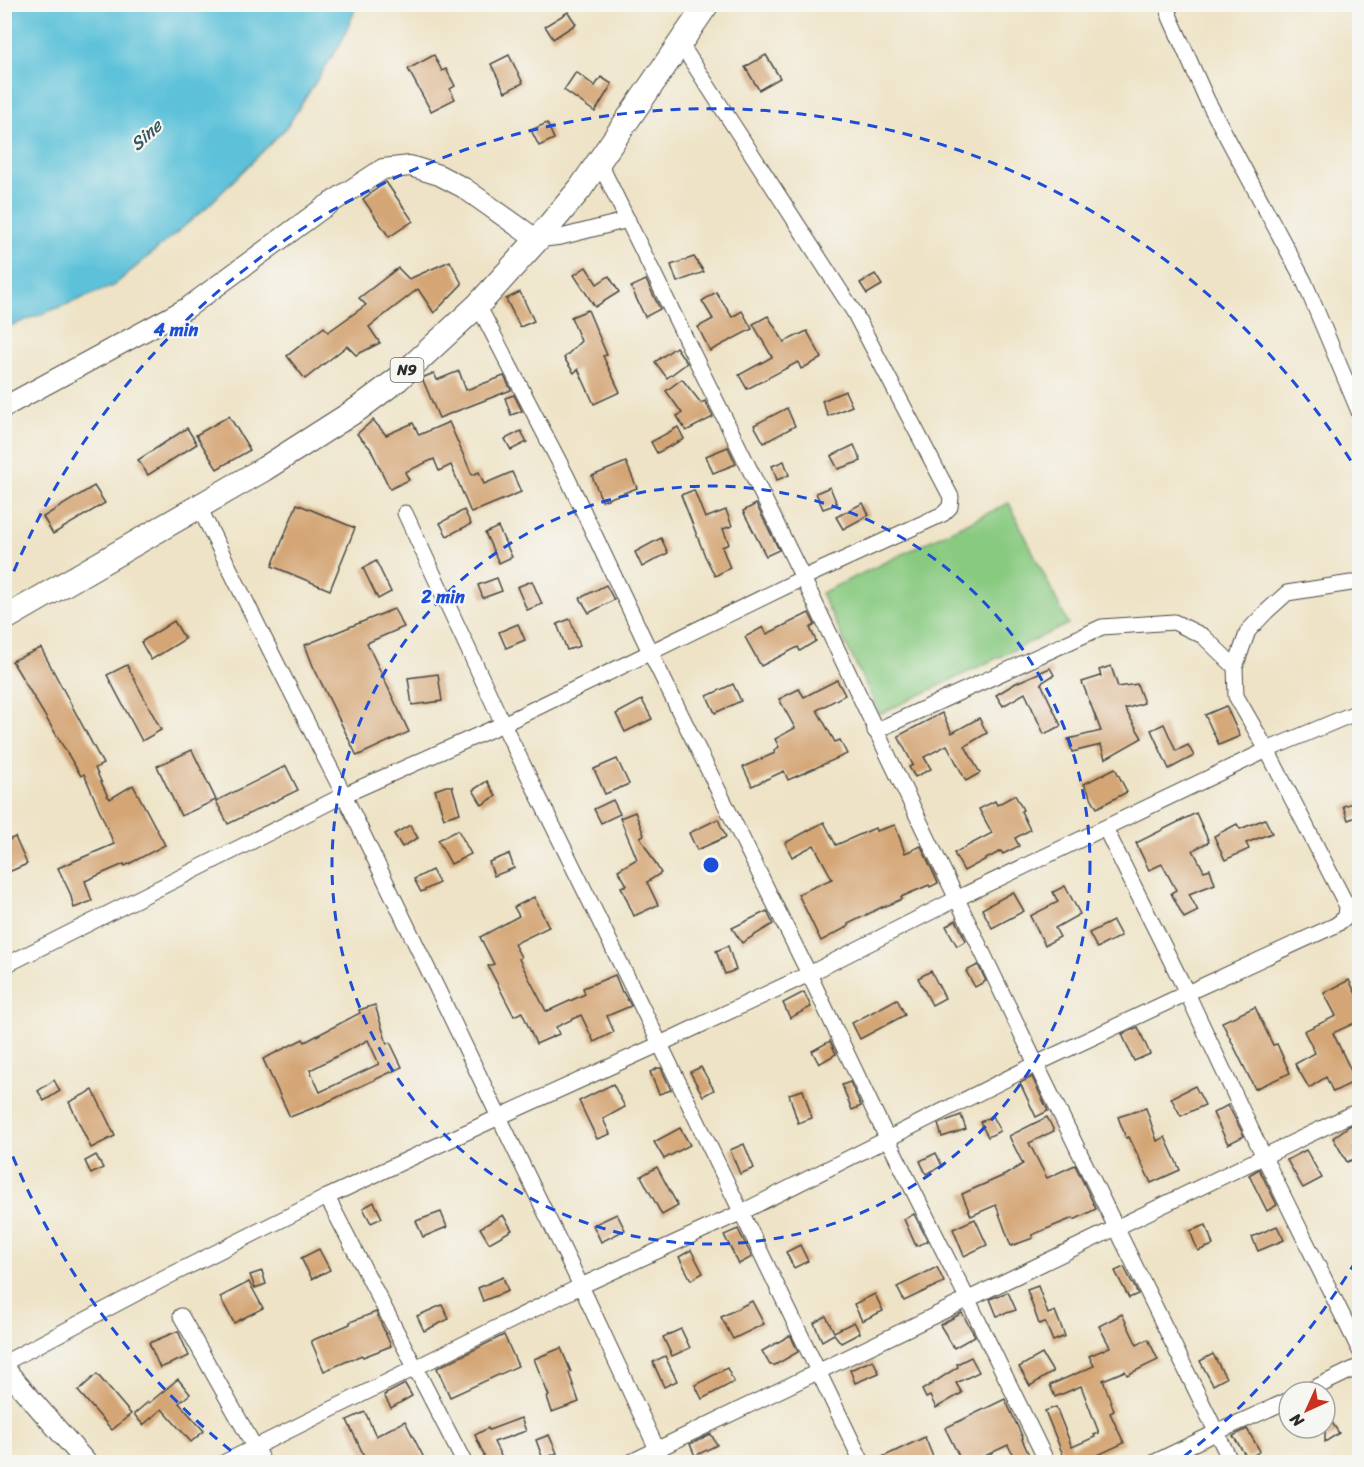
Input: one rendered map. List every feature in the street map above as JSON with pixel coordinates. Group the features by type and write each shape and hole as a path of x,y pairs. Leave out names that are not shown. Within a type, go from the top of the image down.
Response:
{"main road":[{"name":"N9","path":"4,619 264,469 357,409 398,379 478,304 580,189 707,4"}],"street":[{"path":"1168,4 1170,16 1207,100 1304,281 1359,414"},
{"path":"4,966 344,795 503,724 803,578 943,514 950,507 951,497 854,312 680,43"},
{"path":"599,162 1231,1462"},
{"path":"4,407 187,308 323,208 383,169 410,166 439,176 464,188 537,240 561,237 628,220"},
{"path":"478,304 568,479 650,652 810,974 888,1140 1047,1462"},
{"path":"200,507 344,795 581,1286 660,1456"},
{"path":"405,513 503,724 862,1462"},
{"path":"225,1462 581,1286 741,1213 1036,1064 1336,925 1346,917 1347,906 1267,750 1236,696 1235,667 1248,631 1287,593 1359,583"},
{"path":"875,731 1102,627 1174,622 1203,636 1235,667"},
{"path":"4,1363 171,1275 327,1197 810,974 956,899 1267,750 1359,711"},
{"path":"1105,828 1187,993 1359,1352"},
{"path":"631,1462 660,1456 818,1371 1359,1110"},
{"path":"327,1197 464,1462"},
{"path":"181,1316 263,1462"},
{"path":"1330,1380 1359,1366"},
{"path":"4,1368 82,1460"},
{"path":"1155,1462 1277,1405"}],"green space":[{"path":"1009,503 1068,624 880,714 821,593"}],"water":[{"name":"Sine","path":"6,4 357,5 342,41 286,128 207,207 113,286 5,328 4,8"}],"building":[{"path":"568,12 576,24 553,39 545,26"},
{"path":"434,55 442,71 446,69 455,86 450,89 455,99 431,111 408,69"},
{"path":"509,55 523,83 505,92 491,64"},
{"path":"766,55 780,78 759,90 745,67"},
{"path":"576,72 595,86 601,77 612,84 595,112 564,90"},
{"path":"547,123 554,139 539,146 531,130"},
{"path":"386,182 413,221 389,237 363,199"},
{"path":"694,257 704,272 677,282 671,265"},
{"path":"450,261 462,284 434,313 418,289 369,327 380,343 356,355 347,346 305,379 287,356 324,327 328,332 366,305 359,298 398,268 409,279"},
{"path":"586,267 597,284 609,276 619,292 595,307 574,275"},
{"path":"875,274 882,285 867,294 860,283"},
{"path":"646,280 660,309 645,317 631,287"},
{"path":"520,292 534,321 520,327 506,299"},
{"path":"716,292 732,317 742,311 752,329 710,351 698,327 713,319 702,301"},
{"path":"588,310 607,355 603,356 620,392 594,404 578,369 574,373 564,358 581,341 571,317"},
{"path":"768,316 784,342 807,331 822,358 801,369 798,362 747,389 739,375 772,357 753,324"},
{"path":"676,347 687,363 667,378 655,362"},
{"path":"459,371 466,390 504,376 511,390 439,418 422,378 434,373 437,380"},
{"path":"682,379 701,403 705,401 713,417 686,431 677,416 682,413 666,391"},
{"path":"845,391 852,406 828,416 822,401"},
{"path":"514,395 522,411 511,415 505,398"},
{"path":"787,408 795,426 764,443 754,425"},
{"path":"229,416 250,450 217,469 196,435"},
{"path":"373,420 386,435 413,423 419,435 449,422 472,475 479,472 484,484 512,472 521,492 471,513 451,465 439,471 434,459 405,472 409,480 390,489 370,448 357,434"},
{"path":"678,427 684,439 657,453 651,442"},
{"path":"187,428 197,444 148,475 138,460"},
{"path":"521,431 527,442 511,450 505,439"},
{"path":"854,445 861,461 838,469 831,456"},
{"path":"728,447 736,464 713,473 706,456"},
{"path":"784,461 789,475 777,480 772,466"},
{"path":"626,462 637,488 602,501 592,476"},
{"path":"94,486 105,503 53,534 43,517"},
{"path":"830,487 837,504 823,509 816,493"},
{"path":"694,490 705,518 726,510 732,526 723,529 729,544 722,547 730,568 715,576 681,495"},
{"path":"863,503 869,515 843,529 836,517"},
{"path":"297,504 355,528 330,590 272,566"},
{"path":"756,504 779,550 766,556 743,511"},
{"path":"464,510 471,524 447,536 440,523"},
{"path":"498,527 512,557 499,563 485,533"},
{"path":"661,538 668,553 642,567 635,552"},
{"path":"376,561 391,592 378,599 363,568"},
{"path":"497,578 502,591 483,598 478,585"},
{"path":"532,581 542,604 527,610 517,587"},
{"path":"606,585 614,600 589,613 580,598"},
{"path":"394,609 404,627 367,643 409,732 357,756 305,645"},
{"path":"809,613 815,625 810,628 816,641 800,651 798,647 761,666 745,637 763,627 767,634"},
{"path":"570,619 580,646 567,650 557,624"},
{"path":"174,621 185,639 151,660 141,642"},
{"path":"518,624 525,640 506,648 499,632"},
{"path":"41,648 103,764 95,768 108,797 110,799 133,785 165,845 125,866 124,864 85,881 92,901 74,908 70,893 58,868 114,844 84,774 81,776 12,661"},
{"path":"127,665 161,730 142,741 107,675"},
{"path":"1111,666 1118,687 1137,684 1144,703 1125,709 1142,738 1105,759 1101,745 1072,752 1068,739 1101,731 1082,682 1101,676 1099,670"},
{"path":"1050,668 1054,675 1041,683 1061,726 1044,734 1025,693 1003,706 996,695"},
{"path":"438,674 442,701 412,705 408,678"},
{"path":"837,680 845,695 817,710 835,742 840,740 847,754 788,780 784,771 752,786 743,767 775,753 774,750 779,747 775,739 795,728 779,699 799,689 804,697"},
{"path":"733,684 741,701 715,713 707,696"},
{"path":"642,700 652,719 625,732 616,714"},
{"path":"1226,706 1240,736 1219,745 1205,715"},
{"path":"942,713 952,733 979,718 987,733 965,746 980,773 966,781 947,745 924,757 931,769 915,777 909,767 913,765 898,736"},
{"path":"1164,724 1176,751 1188,745 1194,756 1169,769 1151,730"},
{"path":"192,750 216,800 181,816 157,766"},
{"path":"617,759 629,784 605,794 594,769"},
{"path":"286,766 298,790 228,824 216,801"},
{"path":"1115,768 1127,792 1097,808 1084,784"},
{"path":"487,781 496,796 482,805 473,790"},
{"path":"452,786 460,813 444,818 435,790"},
{"path":"1015,795 1030,830 1015,838 1019,846 1003,854 1001,851 964,871 954,853 992,833 979,809 995,801 997,805"},
{"path":"613,800 620,814 601,823 594,809"},
{"path":"1359,801 1359,816 1348,820 1343,806"},
{"path":"635,812 644,835 640,837 661,873 647,882 658,905 634,916 621,887 627,885 618,870 637,859 620,818"},
{"path":"1196,813 1209,842 1193,850 1204,871 1210,869 1215,884 1189,894 1198,911 1184,918 1171,893 1176,890 1162,864 1149,870 1136,843"},
{"path":"718,819 726,837 697,850 689,833"},
{"path":"1265,819 1272,833 1246,843 1249,849 1225,860 1214,836 1237,824 1240,829"},
{"path":"824,822 836,845 875,828 876,831 895,825 905,853 921,846 938,883 901,897 902,899 848,924 849,926 821,941 798,894 832,879 814,845 792,857 785,843"},
{"path":"410,825 418,838 402,847 394,834"},
{"path":"458,830 471,854 451,864 438,840"},
{"path":"15,837 27,864 4,874 4,842"},
{"path":"509,854 514,868 494,876 489,862"},
{"path":"432,870 439,883 421,892 414,879"},
{"path":"1065,886 1080,914 1055,928 1060,937 1045,945 1030,916 1058,902 1053,892"},
{"path":"1013,892 1024,911 992,928 982,909"},
{"path":"534,897 549,927 514,944 521,957 519,959 546,1011 585,994 583,988 615,975 631,1006 607,1016 614,1032 594,1042 581,1015 556,1027 559,1034 536,1044 522,1012 514,1016 488,966 494,964 480,937 519,916 514,907"},
{"path":"767,911 773,924 742,943 732,928"},
{"path":"956,920 966,941 957,946 946,926"},
{"path":"1113,921 1121,936 1097,948 1089,933"},
{"path":"728,946 736,970 725,974 716,951"},
{"path":"978,965 986,981 975,987 966,971"},
{"path":"931,971 945,998 932,1005 918,978"},
{"path":"1349,980 1359,1000 1359,1021 1333,1033 1356,1081 1333,1092 1326,1077 1309,1088 1295,1064 1315,1053 1304,1031 1336,1016 1324,993"},
{"path":"804,992 811,1007 790,1018 783,1003"},
{"path":"897,999 905,1015 860,1039 852,1023"},
{"path":"375,1005 387,1044 390,1042 402,1067 290,1117 263,1059 303,1039 305,1042 360,1013 359,1010","holes":["368,1040 379,1064 320,1092 310,1070"]},
{"path":"1255,1007 1273,1045 1277,1044 1290,1073 1255,1089 1222,1022"},
{"path":"1138,1027 1150,1054 1134,1061 1122,1034"},
{"path":"830,1041 836,1054 819,1064 812,1051"},
{"path":"701,1067 714,1090 703,1096 690,1072"},
{"path":"661,1068 671,1090 659,1094 650,1072"},
{"path":"1032,1077 1048,1111 1036,1117 1020,1083"},
{"path":"54,1080 60,1091 44,1101 38,1091"},
{"path":"850,1082 861,1106 852,1110 842,1085"},
{"path":"613,1084 625,1107 603,1119 610,1134 597,1139 579,1101"},
{"path":"1195,1086 1205,1105 1181,1116 1171,1098"},
{"path":"93,1090 115,1136 91,1148 69,1102"},
{"path":"803,1090 812,1118 798,1123 789,1094"},
{"path":"1228,1105 1244,1136 1228,1144 1213,1113"},
{"path":"1146,1108 1157,1141 1165,1137 1180,1170 1151,1183 1129,1137 1126,1138 1118,1117"},
{"path":"961,1115 966,1129 942,1137 938,1124"},
{"path":"992,1116 1000,1131 988,1137 980,1122"},
{"path":"1047,1117 1054,1131 1029,1143 1047,1178 1075,1165 1096,1209 1011,1246 996,1205 971,1216 962,1194 1005,1175 1023,1164 1009,1136"},
{"path":"1359,1121 1359,1142 1354,1145 1359,1157 1347,1162 1333,1138"},
{"path":"680,1128 690,1145 664,1159 654,1142"},
{"path":"744,1144 754,1168 740,1174 730,1150"},
{"path":"1306,1150 1322,1178 1303,1188 1287,1160"},
{"path":"936,1153 942,1166 926,1174 920,1161"},
{"path":"96,1155 103,1168 91,1174 85,1161"},
{"path":"657,1167 678,1206 662,1215 641,1176"},
{"path":"1259,1169 1277,1205 1267,1211 1249,1175"},
{"path":"374,1202 382,1218 371,1223 363,1208"},
{"path":"441,1212 447,1227 423,1237 416,1221"},
{"path":"617,1214 625,1230 601,1242 593,1225"},
{"path":"914,1214 928,1241 916,1246 904,1219"},
{"path":"503,1215 512,1230 489,1243 480,1228"},
{"path":"975,1219 987,1245 964,1256 953,1229"},
{"path":"1206,1225 1213,1245 1198,1251 1190,1231"},
{"path":"1277,1226 1284,1240 1258,1251 1252,1237"},
{"path":"738,1229 752,1257 739,1264 724,1235"},
{"path":"800,1245 808,1261 794,1268 786,1252"},
{"path":"319,1249 330,1270 312,1279 301,1258"},
{"path":"691,1250 703,1273 691,1280 679,1257"},
{"path":"937,1267 944,1282 904,1301 897,1287"},
{"path":"1124,1267 1138,1294 1129,1298 1115,1271"},
{"path":"262,1271 266,1284 255,1288 250,1275"},
{"path":"503,1277 508,1291 483,1301 478,1288"},
{"path":"249,1282 263,1308 234,1323 220,1297"},
{"path":"1038,1286 1048,1314 1055,1311 1065,1336 1053,1341 1045,1322 1039,1324 1027,1290"},
{"path":"1008,1292 1016,1310 997,1316 990,1299"},
{"path":"875,1294 883,1311 862,1321 854,1304"},
{"path":"752,1301 764,1324 733,1339 721,1317"},
{"path":"442,1305 449,1319 424,1331 417,1316"},
{"path":"376,1312 391,1346 324,1371 311,1341"},
{"path":"962,1313 975,1336 954,1348 940,1325"},
{"path":"1122,1314 1137,1345 1148,1339 1158,1360 1127,1375 1125,1371 1103,1380 1114,1411 1110,1413 1124,1443 1089,1459 1091,1462 1066,1462 1045,1411 1056,1407 1072,1447 1099,1433 1081,1386 1055,1397 1050,1385 1094,1366 1089,1356 1110,1347 1099,1326"},
{"path":"826,1316 834,1332 854,1322 860,1333 841,1343 834,1334 822,1341 814,1323"},
{"path":"681,1329 690,1348 672,1356 663,1337"},
{"path":"178,1331 189,1356 160,1368 149,1343"},
{"path":"504,1335 518,1366 450,1397 437,1368"},
{"path":"789,1336 798,1352 775,1365 770,1365 762,1351"},
{"path":"561,1348 571,1372 569,1373 579,1402 552,1412 547,1397 549,1396 534,1359"},
{"path":"1042,1354 1053,1372 1030,1386 1019,1367"},
{"path":"1213,1354 1226,1378 1213,1385 1200,1361"},
{"path":"665,1356 677,1381 664,1387 653,1362"},
{"path":"971,1357 979,1372 956,1383 962,1393 936,1408 930,1396 926,1398 922,1390 958,1367 957,1364"},
{"path":"873,1360 879,1373 855,1383 850,1370"},
{"path":"727,1368 734,1382 702,1399 695,1385"},
{"path":"97,1374 131,1414 112,1430 78,1391"},
{"path":"178,1379 190,1394 179,1403 204,1431 191,1442 162,1409 143,1425 134,1414"},
{"path":"405,1384 412,1396 391,1408 384,1395"},
{"path":"1005,1399 1032,1462 1016,1462 1008,1445 972,1462 962,1462 945,1428"},
{"path":"365,1412 376,1436 405,1421 426,1462 367,1462 347,1420"},
{"path":"521,1418 526,1431 494,1442 504,1462 487,1462 475,1435 488,1428 489,1430"},
{"path":"1247,1429 1260,1451 1248,1459 1233,1436"},
{"path":"711,1434 717,1445 695,1456 690,1444"},
{"path":"549,1435 557,1453 543,1459 536,1440"},
{"path":"925,1437 935,1462 872,1462"}]}
